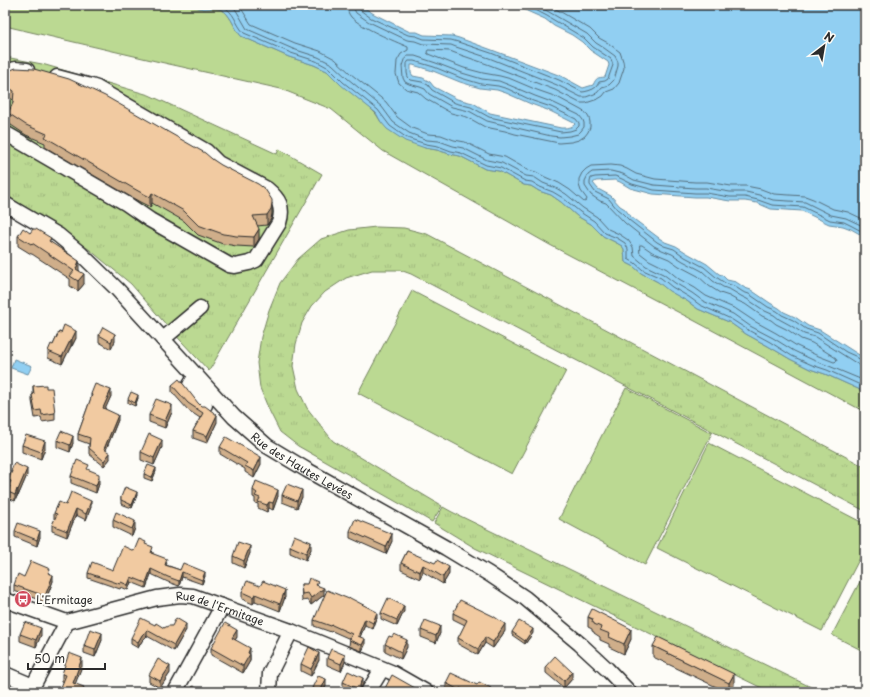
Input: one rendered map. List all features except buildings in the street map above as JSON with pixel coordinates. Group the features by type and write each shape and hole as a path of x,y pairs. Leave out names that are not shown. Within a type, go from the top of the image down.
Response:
{"street":[{"path":"5,73 15,69 36,71 97,88 206,151 218,163 267,189 277,198 281,210 281,217 279,223 256,260 249,264 235,266 229,265 150,220 127,204 5,133"},
{"name":"Rue des Hautes Levées","path":"5,204 58,235 81,254 117,289 234,417 267,446 446,548 525,598 580,644 607,669 628,692"},
{"path":"163,339 200,308"},
{"path":"196,375 190,385 205,405"},
{"name":"Rue de l'Ermitage","path":"67,622 157,598 180,595 193,596 294,632 391,672 426,692"},
{"path":"5,600 67,622 32,689 5,674"},
{"path":"175,692 222,606"},
{"path":"269,692 270,673 294,632"},
{"path":"275,692 275,680 278,670 294,632"},
{"path":"368,692 382,669"}],"green space":[{"path":"5,5 187,5 198,8 216,8 222,10 228,15 241,36 289,57 327,71 369,107 381,122 425,148 460,156 485,169 499,171 524,185 531,186 539,191 551,195 577,216 591,224 603,236 622,246 624,249 625,262 698,309 729,322 746,334 810,369 865,392 865,412 550,245 383,151 331,109 281,89 5,26"},
{"path":"5,57 42,64 149,95 277,154 279,149 322,174 209,371 131,284 90,250 5,195"},
{"path":"376,227 404,228 427,234 865,467 865,511 411,274 400,270 372,270 346,278 325,292 312,306 302,323 296,344 293,366 298,389 307,408 333,441 442,506 432,522 298,446 280,432 260,388 257,363 261,337 269,310 280,283 298,259 321,239 349,230"},
{"path":"412,291 566,371 512,474 358,393"},
{"path":"626,388 712,433 645,565 559,519"},
{"path":"709,443 865,524 865,548 822,631 657,548"},
{"path":"443,507 821,692 770,692 475,548 434,523"},
{"path":"865,572 865,652 832,635"}],"water":[{"path":"187,5 360,5 374,14 410,32 417,32 424,35 452,36 459,38 561,76 583,88 593,85 598,78 605,77 609,65 608,62 590,50 572,35 554,26 545,19 527,11 519,5 865,5 865,237 851,229 829,224 802,211 771,209 757,203 745,201 653,194 630,188 615,180 596,181 593,183 598,189 611,196 631,217 665,242 676,246 707,264 727,280 736,282 751,290 784,312 795,317 808,326 820,330 864,358 865,392 790,359 746,334 729,322 698,309 669,291 658,282 625,262 624,249 622,246 603,236 591,224 577,216 551,195 539,191 531,186 524,185 499,171 485,169 460,156 425,148 405,141 387,129 376,113 341,85 327,71 289,57 241,36 229,17 222,10 216,8 203,9","holes":["411,65 460,82 506,93 550,111 575,124 571,127 561,128 490,113 473,103 457,99 434,87 430,82 423,78 413,76 411,73"]},
{"path":"14,359 32,366 28,374 11,368"}],"place":[{"name":"L'Ermitage","path":"23,599"}]}
